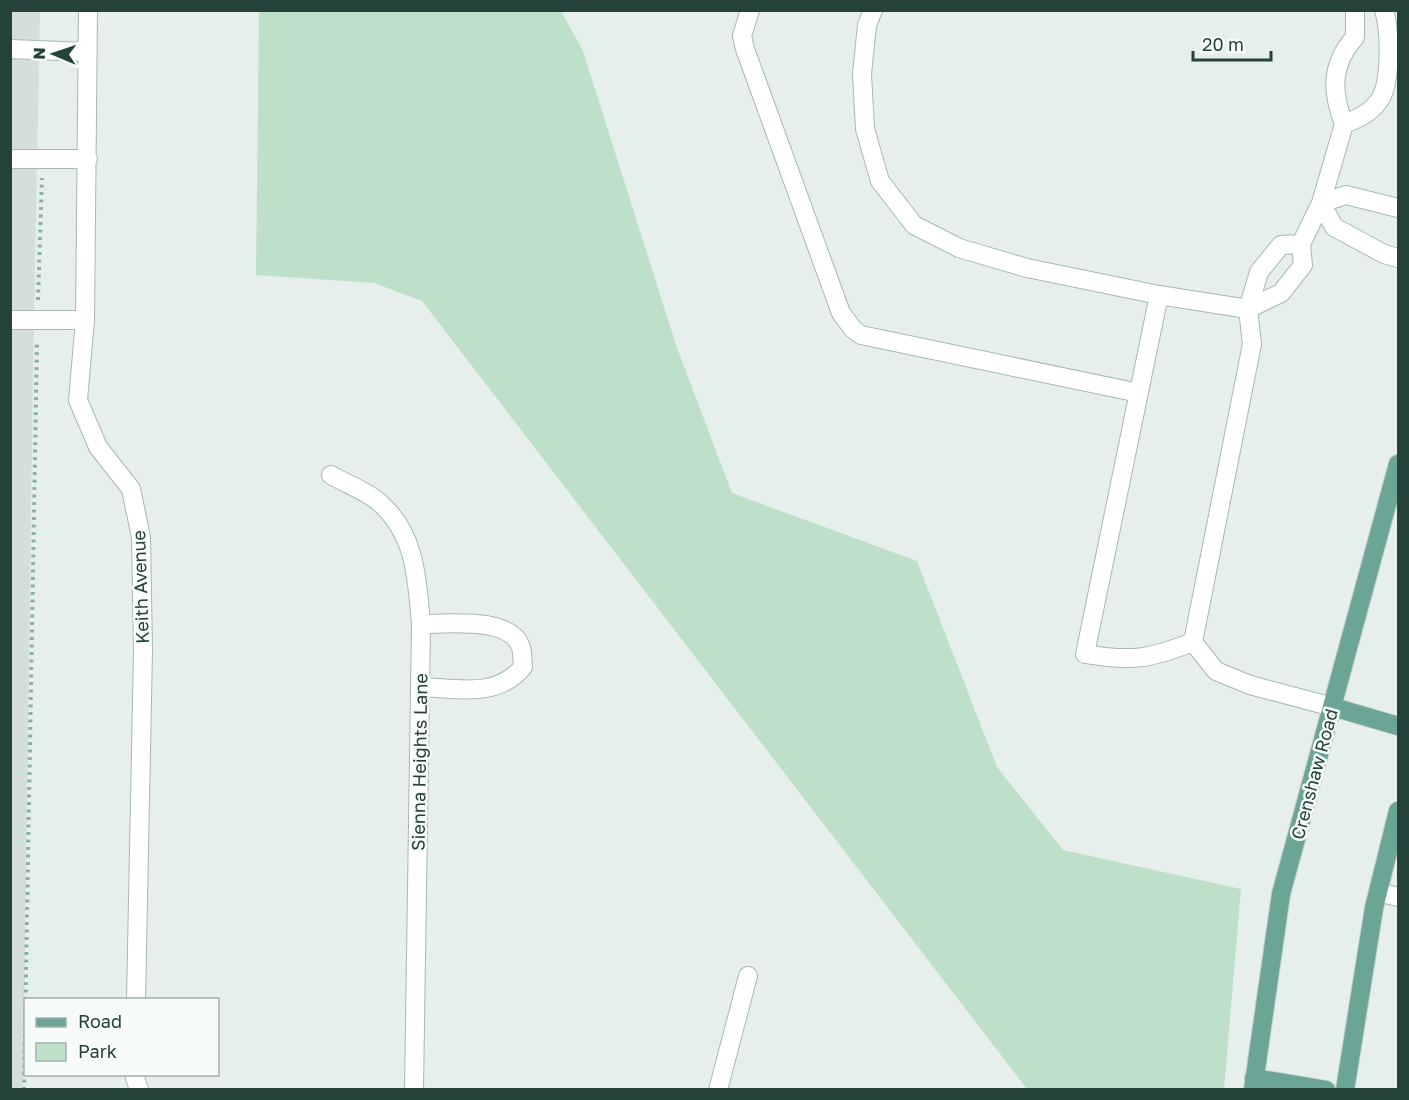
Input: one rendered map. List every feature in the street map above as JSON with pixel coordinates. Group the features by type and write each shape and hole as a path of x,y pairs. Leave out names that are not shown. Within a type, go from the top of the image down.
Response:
{"main road":[{"name":"Crenshaw Road","path":"1254,1084 1281,894 1398,464"},
{"path":"1333,707 1398,726"},
{"path":"1345,1089 1378,892 1398,811"},
{"path":"1254,1084 1326,1089"}],"street":[{"name":"Keith Avenue","path":"88,10 86,320 78,400 98,447 131,489 141,537 142,650 136,998"},
{"path":"750,10 742,36 745,49 841,313 853,329 861,335 1139,393"},
{"path":"873,10 867,25 862,74 865,129 880,181 914,225 959,248 1027,268 1159,295 1248,309 1281,293 1303,265 1301,244 1322,203 1344,124 1335,102 1335,80 1343,51 1355,37 1355,10"},
{"path":"1344,124 1361,118 1380,101 1387,76 1388,45 1384,10"},
{"path":"1355,37 1388,45"},
{"path":"10,50 88,52"},
{"path":"10,159 88,159"},
{"path":"1322,203 1346,195 1398,208"},
{"path":"1322,203 1334,227 1384,254 1398,258"},
{"path":"1192,642 1252,344 1248,309 1259,272 1266,263 1281,246 1301,244"},
{"path":"1159,295 1085,654 1135,660 1161,654 1192,642"},
{"path":"10,320 86,320"},
{"name":"Sienna Heights Lane","path":"331,475 379,502 402,528 416,566 421,624 414,1089"},
{"path":"420,687 491,690 513,679 523,667 521,646 510,633 488,624 421,624"},
{"path":"1192,642 1216,671 1250,685 1333,707"},
{"path":"1378,892 1398,897"},
{"path":"718,1089 748,976"}],"path":[{"path":"26,998 42,159"}],"shaded area":[{"path":"10,11 40,11 23,1090 10,1089"}],"green space":[{"path":"259,11 561,11 583,51 676,345 732,493 917,561 997,767 1063,850 1241,889 1224,1089 1027,1089 422,301 374,283 256,275"}]}
